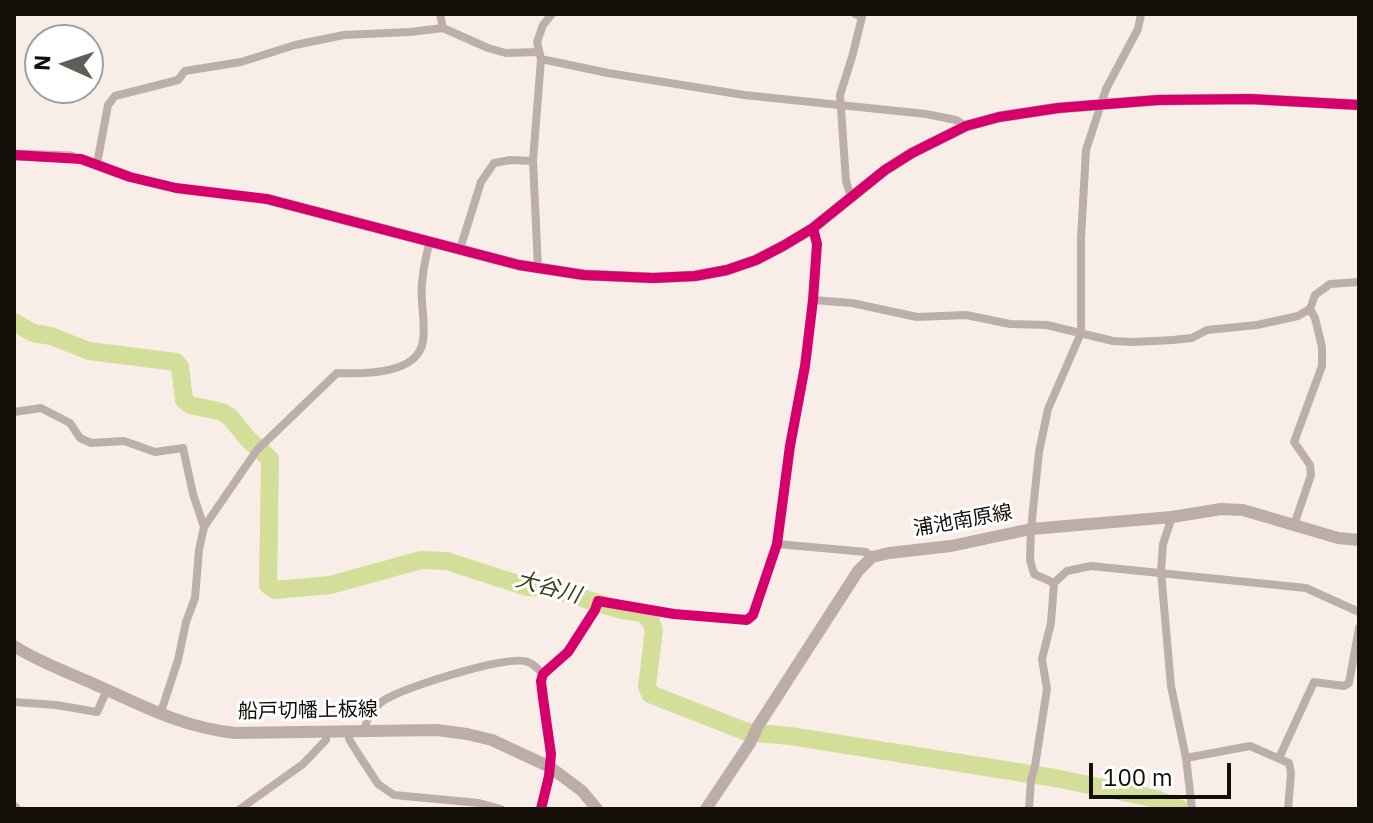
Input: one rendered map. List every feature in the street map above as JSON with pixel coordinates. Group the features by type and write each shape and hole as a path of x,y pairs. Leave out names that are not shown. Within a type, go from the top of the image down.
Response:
{"main road":[{"name":"浦池南原線","path":"872,557 951,546 1031,529 1172,517 1221,509 1243,510 1338,538 1359,540"},
{"path":"706,809 858,571 872,557"},
{"name":"船戸切幡上板線","path":"14,646 160,715 211,730 235,733 437,730 492,740 550,767 582,791 597,809"}],"street":[{"path":"440,14 443,28"},
{"path":"538,268 533,161 540,55 537,42 543,25 552,14"},
{"path":"851,197 846,181 840,95 862,17 855,14"},
{"path":"1054,583 1034,574 1030,560 1039,452 1048,409 1081,333 1081,238 1086,150 1106,89 1138,29 1141,14"},
{"path":"97,164 108,105 115,96 178,80 185,71 241,62 295,45 344,35 443,28 506,53 540,55 608,73 744,95 926,114 956,120 966,126"},
{"path":"14,155 71,157 130,177 176,188 267,199 538,268 584,275 653,278 695,276 756,260 813,228 885,170 912,153 966,126 999,117 1100,104 1213,98 1359,105"},
{"path":"460,249 481,182 494,163 533,161"},
{"path":"541,809 551,754 541,681 543,674 568,652 598,601 674,614 747,620 753,615 777,544 805,366 817,244 813,228"},
{"path":"160,715 195,598 204,527 258,449 337,373 378,372 402,365 416,356 423,343 422,285 430,241"},
{"path":"813,300 852,303 917,317 966,315 1010,324 1047,325 1113,341 1173,340 1192,338 1207,330 1257,325 1298,316 1310,309 1315,295 1330,284 1359,282"},
{"path":"1294,525 1311,475 1310,465 1294,442 1322,366 1322,347 1310,309"},
{"path":"14,412 41,408 70,423 80,438 91,443 124,441 155,452 183,448 204,527"},
{"path":"1172,517 1163,544 1161,572 1171,686 1186,758 1191,807"},
{"path":"777,544 866,552 872,557"},
{"path":"1029,809 1047,689 1042,659 1051,623 1054,583 1067,571 1091,566 1306,588 1359,612"},
{"path":"1279,758 1314,682 1344,686 1349,683 1359,628"},
{"path":"365,731 365,724 376,707 388,697 456,673 510,660 528,661 543,674"},
{"path":"14,702 97,712 107,690"},
{"path":"241,809 303,764 326,740 326,732"},
{"path":"348,732 363,761 386,791 394,795 479,803 501,809"},
{"path":"1186,758 1250,746 1279,758 1289,763 1291,773 1288,809"}],"waterway":[{"name":"大谷川","path":"14,322 33,333 51,336 89,351 176,362 180,367 184,400 190,405 222,412 230,417 270,459 268,585 275,590 330,585 421,560 447,561 527,587 549,588 621,610 642,613 654,630 647,686 650,694 747,732 1055,778 1157,799 1181,809"}],"cycle path":[{"path":"14,155 81,159 130,177 176,188 267,199 519,265 584,275 653,278 695,276 756,260 813,228 885,170 912,153 966,126 999,117 1058,108 1158,100 1250,99 1359,105"},
{"path":"541,809 551,754 541,681 543,674 568,652 598,601 674,614 747,620 753,615 777,544 805,366 817,244 813,228"}]}
